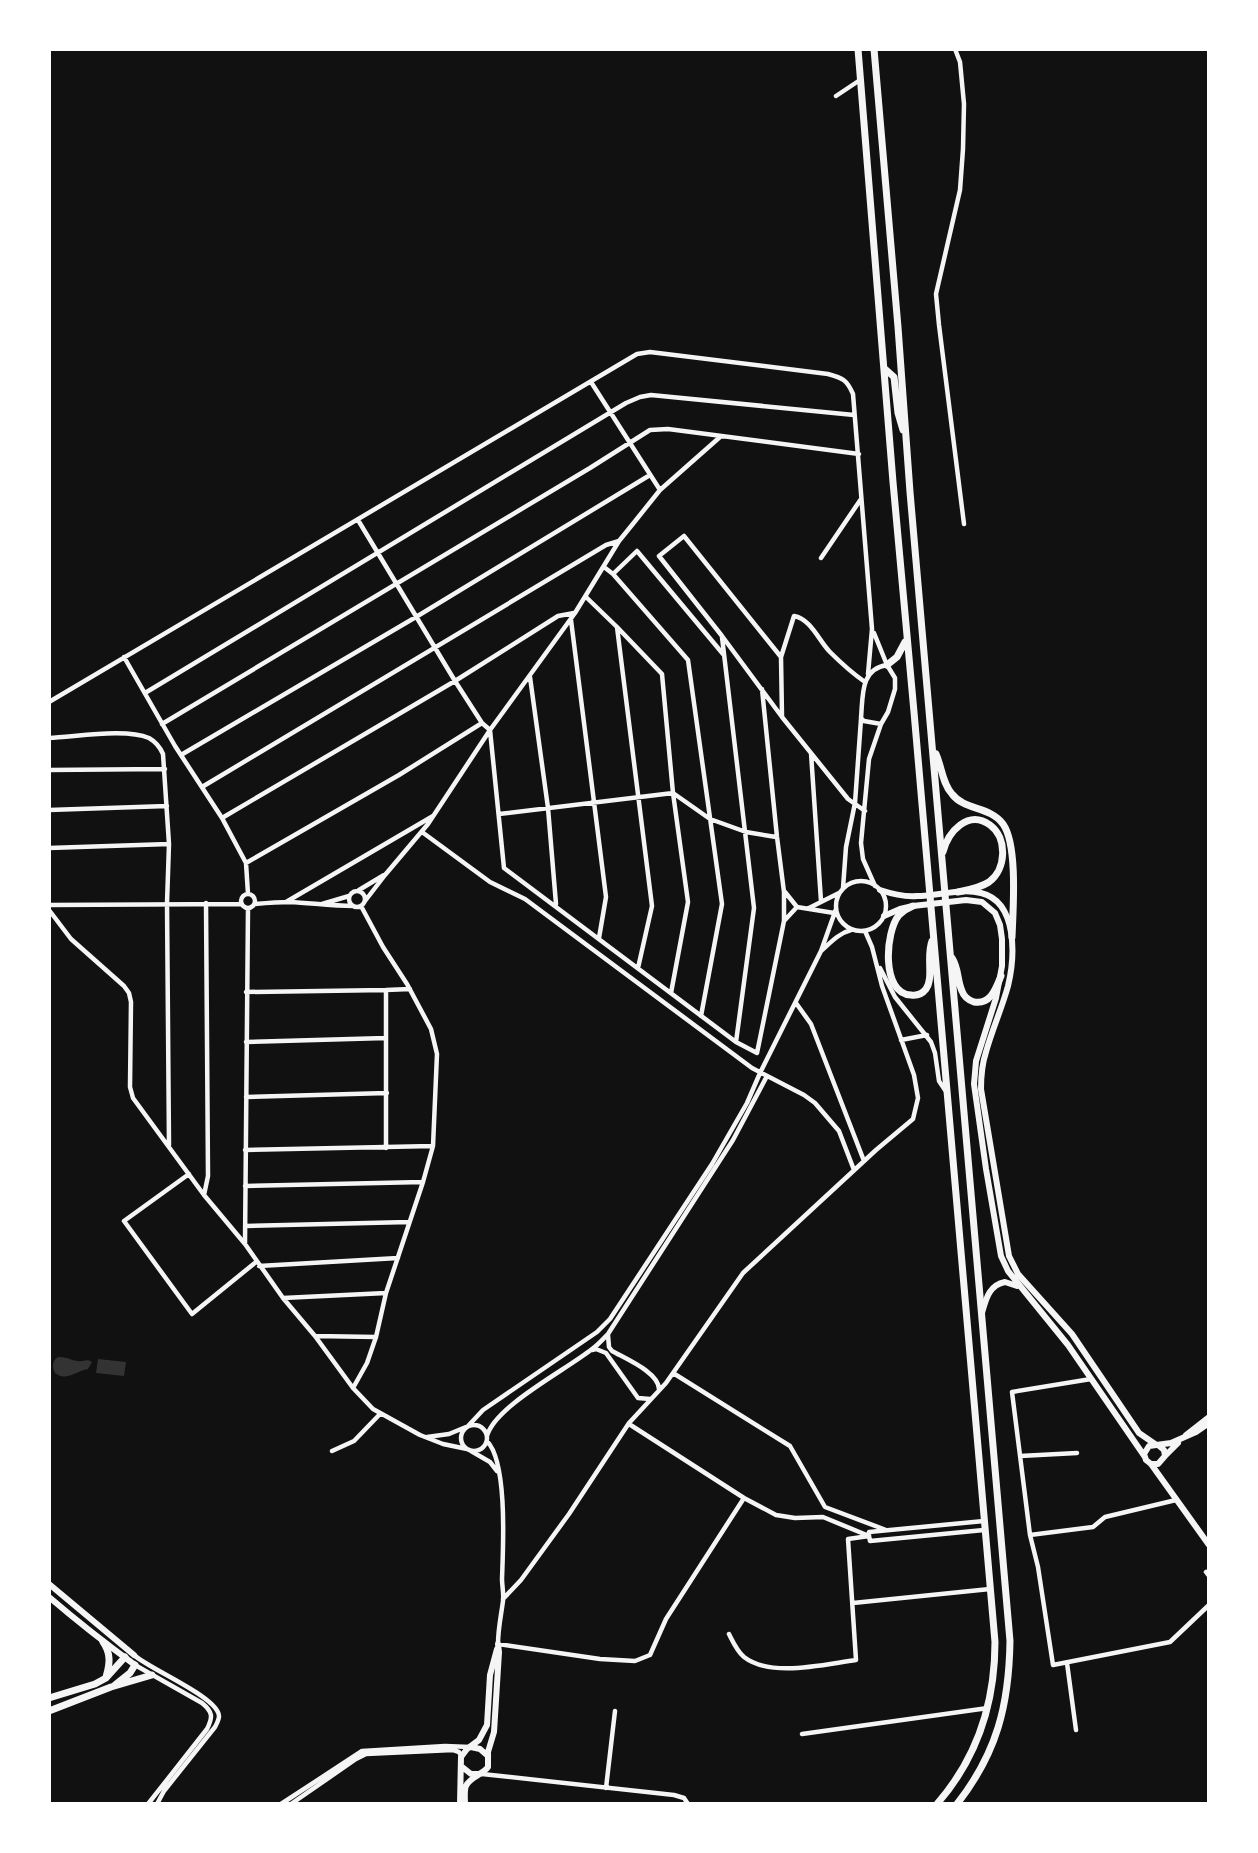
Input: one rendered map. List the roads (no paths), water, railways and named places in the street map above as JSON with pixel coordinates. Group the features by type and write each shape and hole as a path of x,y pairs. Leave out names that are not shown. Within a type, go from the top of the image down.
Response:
{"main road":[{"path":"858,49 892,482 930,888 995,1662 989,1708 980,1733 964,1766 937,1804"},
{"path":"874,49 1009,1618 1009,1676 1004,1711 975,1779 957,1804"},
{"path":"885,369 894,377 898,413 906,437"},
{"path":"887,665 897,657 907,638"},
{"path":"933,749 941,765 946,786 952,795 965,805 996,817 1007,832 1011,852 1012,937"},
{"path":"943,863 947,839 954,829 964,822 986,822 999,837 1002,853 998,873 983,886 958,892"},
{"path":"913,906 900,915 889,938 888,965 894,982 902,993 917,995 926,989 929,955 934,937"},
{"path":"950,954 958,970 962,993 970,1001 986,1000 994,991 1000,976"},
{"path":"103,1642 109,1656 106,1678"},
{"path":"49,1698 95,1684 106,1678 125,1657"},
{"path":"111,1687 130,1673 135,1665"},
{"path":"49,1711 111,1687 152,1675"}],"street":[{"path":"955,49 960,62 964,104 960,190 936,293 964,524"},
{"path":"836,96 861,79"},
{"path":"49,702 638,354 649,352 828,374 848,382 853,394 859,454 872,629 855,803 835,911 821,951 747,1103 712,1164 610,1319 597,1332 483,1410 463,1430 461,1438 464,1447 490,1462 499,1475"},
{"path":"591,382 660,490"},
{"path":"145,692 625,403 640,397 651,395 854,415"},
{"path":"162,724 650,430 859,454"},
{"path":"248,908 255,904 286,902 329,906 363,904 434,816 490,730 586,597 620,541 660,490 721,437"},
{"path":"181,755 650,475"},
{"path":"821,558 862,499"},
{"path":"358,520 455,681 482,723 490,730 504,868 736,1042 757,1053 785,921 762,689"},
{"path":"781,657 684,536 659,556 848,799 865,811"},
{"path":"202,787 606,545 620,541"},
{"path":"613,574 637,551 724,655"},
{"path":"604,567 688,660 722,904 701,1016"},
{"path":"586,597 662,674 673,793 688,902 671,993"},
{"path":"222,818 455,681 558,616 575,613"},
{"path":"782,717 781,657 794,616 800,617 828,651 865,681"},
{"path":"571,618 606,897 599,938"},
{"path":"617,627 652,906 638,968"},
{"path":"872,629 895,678 895,690 869,760 861,843 867,871 886,903 884,916"},
{"path":"722,636 754,908 736,1042"},
{"path":"124,657 162,724 222,818 246,863 248,894"},
{"path":"868,674 887,665"},
{"path":"530,677 548,808 556,905"},
{"path":"862,718 864,721 881,724"},
{"path":"246,863 399,775 482,723"},
{"path":"49,738 120,734 140,736 150,739 160,747 163,754 169,844 169,1145"},
{"path":"811,752 821,901"},
{"path":"49,770 165,769"},
{"path":"499,814 673,793 710,820 746,832 777,837"},
{"path":"49,810 167,806"},
{"path":"286,902 434,816"},
{"path":"422,832 490,882 525,898 760,1073 815,1103 835,1125 853,1170"},
{"path":"49,848 169,844"},
{"path":"321,904 349,896 385,875"},
{"path":"809,908 849,884 862,881 902,895 917,897 980,892 1001,905 1012,937 1009,979 985,1054 981,1088 1009,1256 1018,1274 1072,1334 1139,1433 1164,1450 1165,1457"},
{"path":"353,1388 367,1363 376,1337 386,1293 433,1146 437,1054 431,1029 383,947 363,904 365,896 358,891"},
{"path":"784,892 797,907 835,911"},
{"path":"242,904 243,897 248,894"},
{"path":"248,894 254,897 255,904"},
{"path":"349,896 349,902 353,906"},
{"path":"821,951 845,931 865,932 876,926 884,916 913,906 966,900 982,902 995,913 1003,952 996,998 976,1061 974,1084 999,1247 1007,1271 1068,1345 1209,1545"},
{"path":"204,1195 208,1176 206,903"},
{"path":"49,905 206,903 242,904 248,908"},
{"path":"785,921 797,907"},
{"path":"244,1244 248,908"},
{"path":"49,910 71,939 129,993 130,1087 133,1098 156,1131 353,1388 380,1414 443,1444 480,1450 489,1429 503,1413 591,1350 608,1334 733,1140 767,1076"},
{"path":"835,911 841,922 851,930"},
{"path":"865,932 876,961 895,997 927,1035 935,1053 939,1081 947,1092"},
{"path":"503,1599 521,1580 569,1514 629,1423 673,1373 743,1273 853,1170 913,1119 918,1098 914,1075 882,986 876,961"},
{"path":"246,992 410,989"},
{"path":"386,990 386,1148"},
{"path":"796,1003 811,1024 864,1161"},
{"path":"901,1040 927,1035"},
{"path":"246,1042 386,1038"},
{"path":"246,1097 387,1093"},
{"path":"245,1150 433,1146"},
{"path":"189,1174 124,1221 192,1314 258,1264 398,1258"},
{"path":"245,1186 423,1182"},
{"path":"245,1226 409,1222"},
{"path":"982,1313 986,1299 998,1283 1013,1283 1022,1290"},
{"path":"283,1298 386,1293"},
{"path":"608,1334 612,1351 654,1376 659,1391"},
{"path":"315,1336 376,1337"},
{"path":"591,1350 606,1353 638,1398 651,1399"},
{"path":"673,1373 790,1446 825,1507 887,1530"},
{"path":"1091,1379 1012,1392 1030,1535 1038,1567 1053,1665 1170,1642 1209,1605"},
{"path":"332,1451 354,1441 380,1414"},
{"path":"1152,1464 1158,1464 1191,1429 1209,1416"},
{"path":"629,1423 776,1516 823,1517 869,1536 870,1541 985,1526"},
{"path":"1145,1457 1147,1448 1182,1439 1209,1423"},
{"path":"427,1437 449,1434 468,1426 481,1426 495,1455 499,1475 504,1534 503,1599 498,1626 494,1732 488,1767 467,1783 466,1804"},
{"path":"1020,1456 1077,1452"},
{"path":"498,1644 600,1659 635,1661 649,1655 666,1619 744,1498"},
{"path":"1030,1535 1093,1527 1105,1517 1176,1500"},
{"path":"869,1536 869,1532 887,1530 985,1526"},
{"path":"729,1634 744,1657 762,1666 794,1668 856,1660 848,1539 869,1536"},
{"path":"49,1584 141,1662 178,1681 216,1708 219,1716 215,1727 164,1791 157,1804"},
{"path":"853,1602 990,1589"},
{"path":"49,1597 135,1665 202,1703 210,1711 212,1716 206,1729 148,1804"},
{"path":"461,1757 479,1740 487,1725 490,1675 498,1644"},
{"path":"125,1657 134,1655"},
{"path":"134,1655 135,1665"},
{"path":"1067,1663 1076,1730"},
{"path":"802,1734 989,1708"},
{"path":"606,1788 615,1711"},
{"path":"281,1804 362,1751 460,1745 480,1749 488,1756"},
{"path":"291,1804 366,1754 453,1750 461,1757 460,1804"},
{"path":"461,1766 471,1774 679,1797 684,1798 688,1804"}]}
